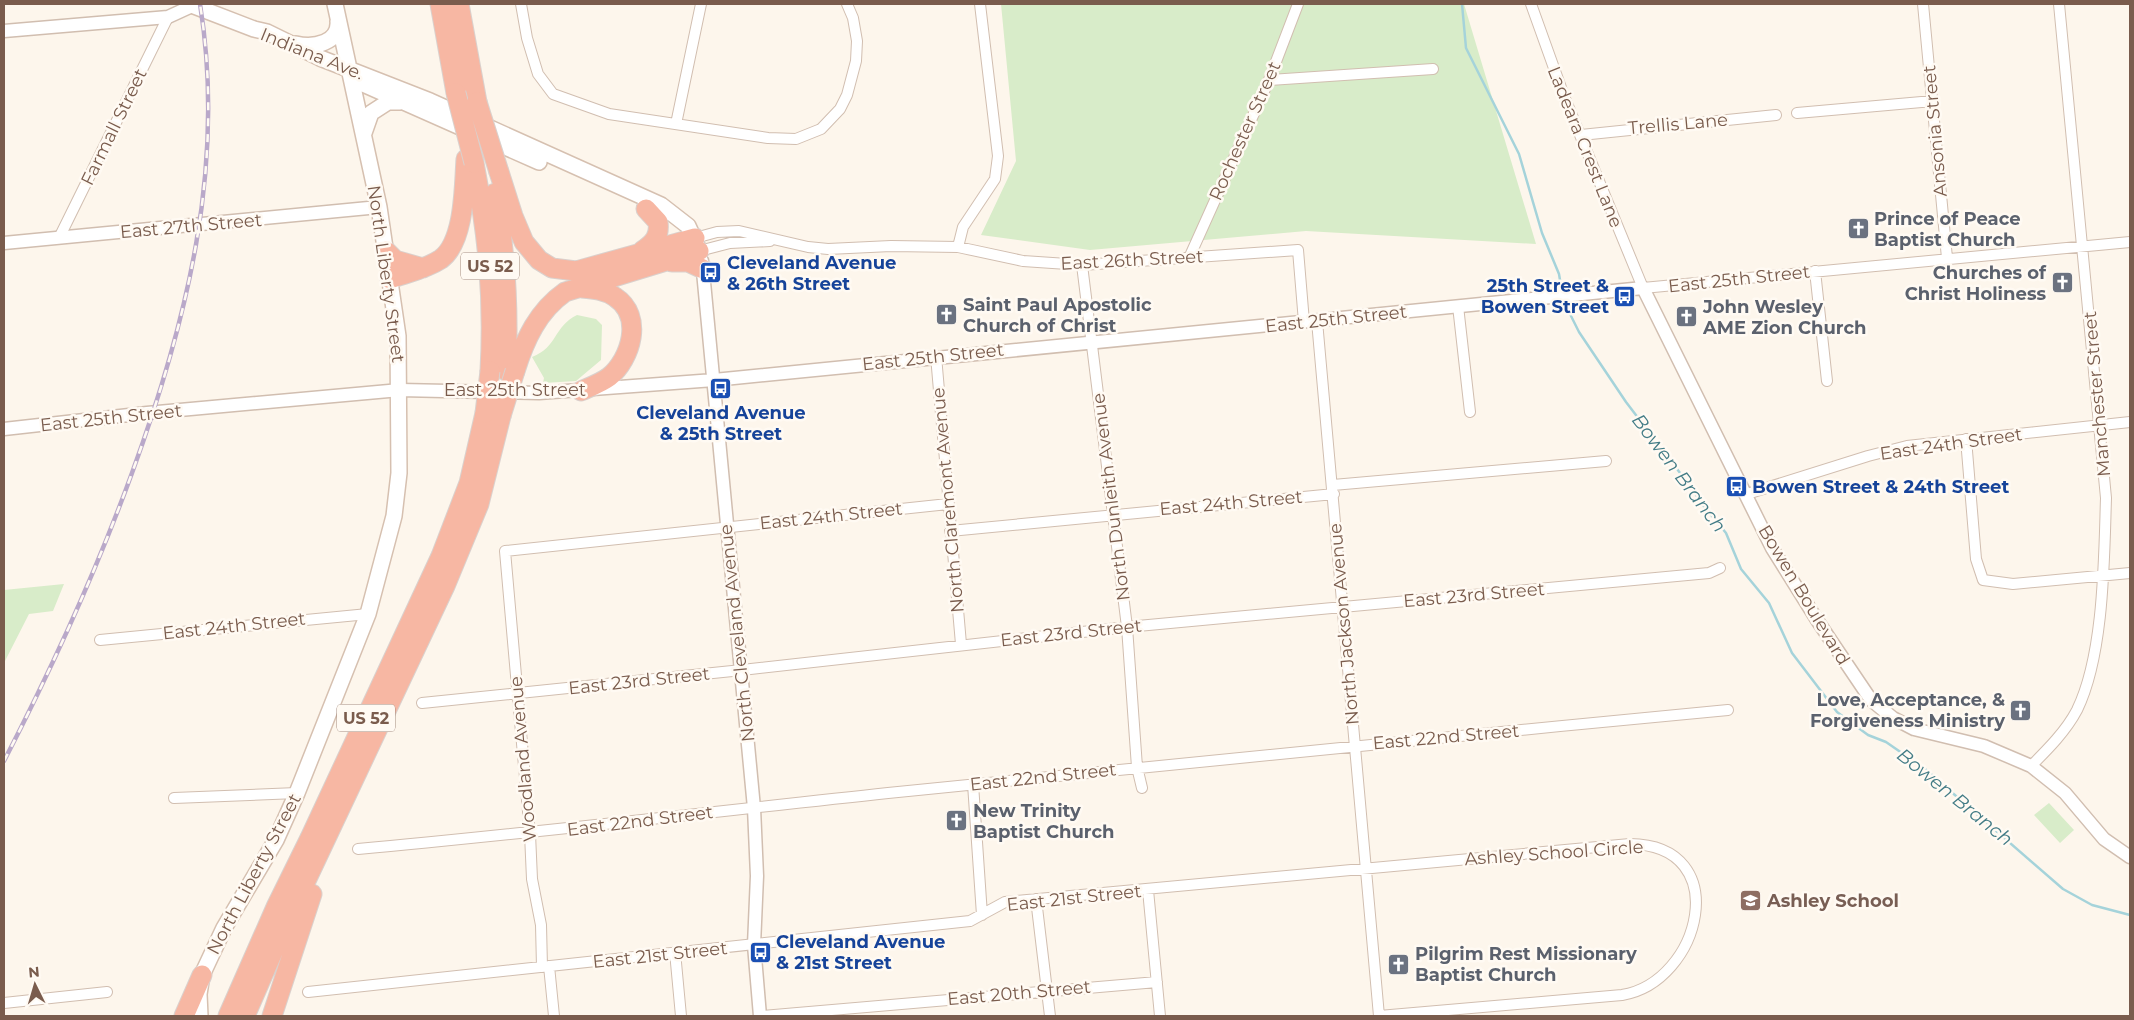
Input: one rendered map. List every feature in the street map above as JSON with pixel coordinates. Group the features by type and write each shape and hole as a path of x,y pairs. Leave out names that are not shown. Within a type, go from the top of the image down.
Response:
{"highway":[{"path":"390,279 423,268 442,258 451,246 456,234 463,203 470,161 440,4"},
{"path":"459,4 477,102 495,172 524,242 545,265 560,270 576,271 640,252 699,253"},
{"name":"US 52","path":"470,161 486,223 493,305 504,371"},
{"name":"US 52","path":"495,172 509,319 504,371"},
{"path":"640,252 654,241 658,234 658,222 646,209"},
{"path":"386,251 395,260 423,268"},
{"path":"493,414 504,371 545,308 565,292 661,263 688,262 699,253"},
{"path":"578,288 600,290 616,298 628,314 631,342 625,357 608,378 581,391"},
{"name":"US 52","path":"246,1016 279,938 463,545 479,504 493,414"},
{"name":"US 52","path":"228,1016 276,907 441,556 493,414"},
{"path":"272,1016 334,823"},
{"path":"184,1016 202,975"}],"main road":[{"path":"191,5 254,29"},
{"path":"286,41 310,46 324,42 336,35 339,30 336,9"},
{"name":"North Liberty Street","path":"200,1016 199,994 202,975 224,928 276,840 298,793 368,614 394,516 399,474 400,390 398,336 378,206 336,9"},
{"name":"Indiana Ave.","path":"254,29 286,41 408,104 666,218 699,253"},
{"name":"Indiana Ave.","path":"254,29 286,52 422,98 662,205 682,220 699,253"},
{"path":"363,137 366,120 376,108 394,101 408,104"}],"street":[{"path":"522,4 528,38 538,74 553,94 609,114 768,138 796,139 821,129 840,109 852,80 857,41 853,18 846,4"},
{"path":"676,124 701,4"},
{"path":"958,247 963,227 995,179 998,156 980,4"},
{"name":"Rochester Street","path":"1189,258 1269,80 1298,4"},
{"name":"Ladeara Crest Lane","path":"1531,4 1581,135 1643,288"},
{"name":"Ansonia Street","path":"1923,4 1947,258"},
{"name":"Manchester Street","path":"2031,766 2067,725 2084,693 2093,651 2103,577 2106,498 2059,4"},
{"path":"4,31 168,17 191,5"},
{"name":"Farmall Street","path":"59,238 168,17"},
{"path":"1269,80 1433,69"},
{"path":"1797,113 1933,101"},
{"name":"Trellis Lane","path":"1581,135 1776,115"},
{"name":"East 27th Street","path":"4,243 378,206"},
{"name":"East 26th Street","path":"699,253 717,232 739,231 788,243 828,249 891,246 958,247 1023,261 1082,265 1298,250"},
{"name":"East 25th Street","path":"4,429 147,413 400,390 539,394 714,380 936,356 1094,344 1458,306 2130,242"},
{"name":"North Jackson Avenue","path":"1298,250 1310,321 1333,490 1379,1016"},
{"name":"North Cleveland Avenue","path":"699,253 714,380 754,808 757,876 754,945 761,1016"},
{"name":"North Dunleith Avenue","path":"1082,265 1094,344 1126,626 1137,767 1142,788"},
{"path":"1815,271 1827,381"},
{"name":"Bowen Boulevard","path":"1643,288 1747,494 1762,528 1786,572 1871,700 1886,713 1914,729 1984,746 2031,766 2065,793 2104,839 2130,857"},
{"path":"1458,306 1470,412"},
{"name":"North Claremont Avenue","path":"936,356 961,644"},
{"name":"East 24th Street","path":"1747,494 1868,456 1907,446 2130,422"},
{"path":"1966,439 1976,558 1983,580 2013,584 2130,573"},
{"name":"East 24th Street","path":"950,531 1606,461"},
{"name":"East 24th Street","path":"505,550 948,504"},
{"name":"Woodland Avenue","path":"505,550 530,834 532,879 541,925 554,1016"},
{"name":"East 23rd Street","path":"422,703 742,670 1126,626 1709,572 1720,568"},
{"name":"East 24th Street","path":"100,640 368,614"},
{"name":"East 22nd Street","path":"358,849 530,834 1137,767 1728,710"},
{"path":"973,784 982,915"},
{"path":"174,798 298,793"},
{"name":"Ashley School Circle","path":"1366,869 1641,844 1662,849 1674,857 1688,871 1696,893 1695,920 1682,949 1665,972 1640,991 1622,995 1379,1016"},
{"name":"East 21st Street","path":"308,992 970,920 1005,902 1366,869"},
{"path":"1148,890 1160,1016"},
{"path":"1036,899 1050,1016"},
{"path":"675,952 681,1016"},
{"name":"East 20th Street","path":"761,1016 1157,982"},
{"path":"4,1003 107,992"}],"green space":[{"path":"1001,4 1464,4 1536,244 1306,231 1090,250 981,235 1016,161"},
{"path":"577,315 596,319 602,325 601,360 576,381 543,383 544,378 532,357 547,348 564,325"},
{"path":"64,584 53,611 29,614 4,663 4,590"},
{"path":"2049,803 2074,830 2060,843 2034,815"}],"waterway":[{"name":"Bowen Branch","path":"1462,4 1466,48 1519,154 1542,233 1559,274 1561,286"},
{"name":"Bowen Branch","path":"1567,308 1579,332 1626,402 1726,533 1741,569 1769,603 1792,653 1837,712 1868,735 1886,742 1925,769 2063,889 2092,905 2130,915"}],"railway":[{"path":"4,761 39,691 104,547 152,416 185,301 204,183 208,124 207,64 200,4"}],"place":[{"name":"Prince of Peace Baptist Church","path":"1858,229"},
{"name":"Cleveland Avenue & 26th Street","path":"711,273"},
{"name":"Churches of Christ Holiness","path":"2062,283"},
{"name":"25th Street & Bowen Street","path":"1625,296"},
{"name":"Saint Paul Apostolic Church of Christ","path":"947,315"},
{"name":"John Wesley AME Zion Church","path":"1687,317"},
{"name":"Cleveland Avenue & 25th Street","path":"721,388"},
{"name":"Bowen Street & 24th Street","path":"1736,487"},
{"name":"Love, Acceptance, & Forgiveness Ministry","path":"2021,710"},
{"name":"New Trinity Baptist Church","path":"957,821"},
{"name":"Ashley School","path":"1751,901"},
{"name":"Cleveland Avenue & 21st Street","path":"760,952"},
{"name":"Pilgrim Rest Missionary Baptist Church","path":"1399,964"}]}
